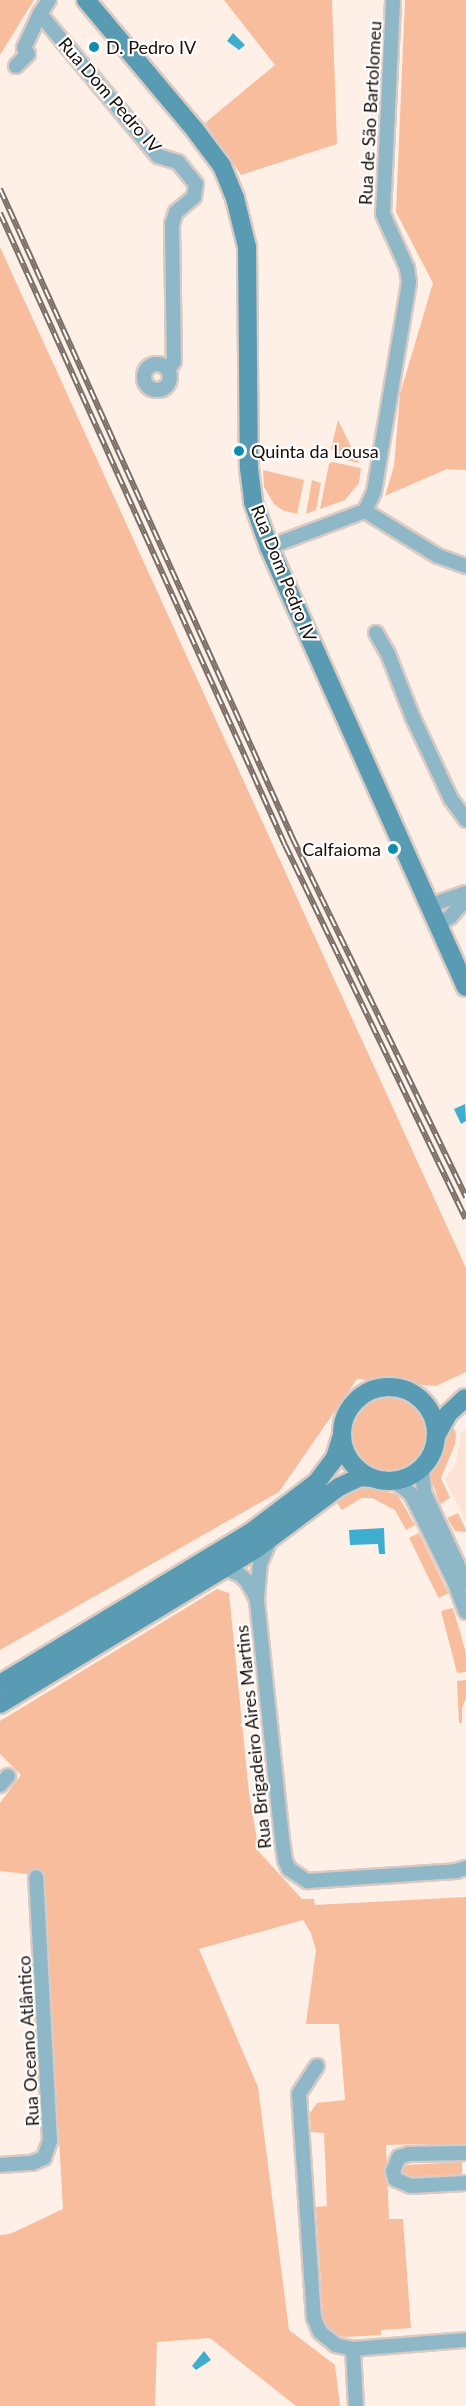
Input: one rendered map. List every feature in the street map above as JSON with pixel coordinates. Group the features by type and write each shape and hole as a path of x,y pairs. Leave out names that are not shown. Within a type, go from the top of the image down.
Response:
{"main road":[{"name":"Rua Dom Pedro IV","path":"86,0 195,130 222,166 235,198 247,247 249,468 253,502 269,546 410,864 440,923 466,987"},
{"path":"0,1684 234,1543 317,1482 335,1458 344,1419 363,1395 378,1389 394,1388 409,1392 431,1412 436,1437"},
{"path":"418,1398 445,1400 466,1398"},
{"path":"0,1704 217,1572 236,1568 339,1487 360,1477 394,1481 409,1477 422,1468 431,1456 436,1437 448,1414 466,1398"},
{"path":"342,1435 345,1451 353,1464 372,1478"}],"street":[{"name":"Rua Dom Pedro IV","path":"16,66 28,54 24,48 49,0"},
{"name":"Rua de São Bartolomeu","path":"365,511 374,492 409,282 407,268 383,214 393,0"},
{"name":"Rua Dom Pedro IV","path":"40,14 158,156 178,162 196,184 194,197 176,212 172,224 174,361 168,369"},
{"path":"269,546 365,511 438,556 466,566"},
{"path":"376,633 388,654 413,718 451,799 466,820"},
{"path":"431,904 466,893"},
{"path":"440,923 450,917 466,899"},
{"path":"422,1468 424,1492 466,1583"},
{"path":"394,1481 411,1494 454,1581 466,1612"},
{"name":"Rua Brigadeiro Aires Martins","path":"270,1540 260,1563 257,1601 285,1860 294,1874 301,1879 320,1880 463,1871"},
{"path":"234,1543 236,1568"},
{"name":"Rua Brigadeiro Aires Martins","path":"236,1568 253,1590 257,1601"},
{"name":"Rua Oceano Atlântico","path":"0,2165 32,2163 44,2158 50,2141 36,1877"},
{"path":"317,2066 299,2094 314,2318 320,2332 336,2345 353,2349 466,2340"},
{"path":"466,2153 409,2154 399,2157 393,2171 395,2179 411,2186 466,2183"},
{"path":"353,2349 356,2406"}],"shaded area":[{"path":"0,0 34,0 0,55"},
{"path":"224,0 332,0 337,144 241,175 205,123 275,65"},
{"path":"405,0 466,0 466,470 447,469 385,496 394,466 400,394 433,283 396,212"},
{"path":"0,247 466,1268 466,1372 436,1386 357,1379 279,1492 0,1650"},
{"path":"338,420 359,463 333,457 334,450 331,449"},
{"path":"332,462 361,468 359,483 345,500 320,509 329,464"},
{"path":"263,470 304,480 297,514 282,510 274,504 264,487"},
{"path":"312,480 321,483 316,510 306,514"},
{"path":"380,1395 396,1395 410,1401 421,1412 427,1426 427,1442 421,1456 410,1467 396,1473 380,1473 366,1467 355,1456 349,1442 349,1426 355,1412 366,1401"},
{"path":"452,1424 456,1434 455,1444 441,1478 450,1498 440,1504 430,1476 441,1453 446,1431"},
{"path":"466,1430 466,1522 445,1479 456,1463 461,1432"},
{"path":"360,1487 397,1494 415,1525 406,1530 395,1510 372,1498 362,1498 342,1510 334,1499"},
{"path":"458,1513 466,1532 455,1531 447,1518"},
{"path":"419,1533 448,1593 438,1598 409,1538"},
{"path":"217,1589 229,1593 249,1793 259,1852 302,1899 314,1899 315,1905 466,1897 466,2148 433,2150 427,2144 386,2145 389,2219 403,2219 411,2328 381,2330 381,2335 344,2337 329,2331 323,2315 316,2207 327,2206 324,2133 311,2132 310,2113 317,2103 345,2100 339,2024 306,2024 316,1950 311,1933 303,1920 199,1949 258,2087 289,2330 335,2365 340,2406 296,2406 210,2338 157,2342 155,2406 0,2406 0,2235 10,2234 63,2209 44,1876 0,1871 0,1803 21,1775 0,1754 0,1721"},
{"path":"453,1608 466,1653 466,1672 457,1673 441,1611"},
{"path":"466,1680 462,1723 459,1723 457,1681"},
{"path":"462,2162 462,2174 407,2177 401,2174 402,2169 407,2165"}],"water":[{"path":"233,33 245,45 239,50 227,41"},
{"path":"465,1104 466,1121 461,1124 454,1109"},
{"path":"384,1528 385,1554 379,1554 378,1544 350,1545 349,1530"},
{"path":"204,2351 211,2360 196,2370 192,2366"}],"railway":[{"path":"0,189 292,837 466,1197"},
{"path":"0,213 285,845 466,1219"}],"place":[{"name":"D. Pedro IV","path":"94,47"},
{"name":"Quinta da Lousa","path":"239,451"},
{"name":"Calfaioma","path":"393,849"}]}
